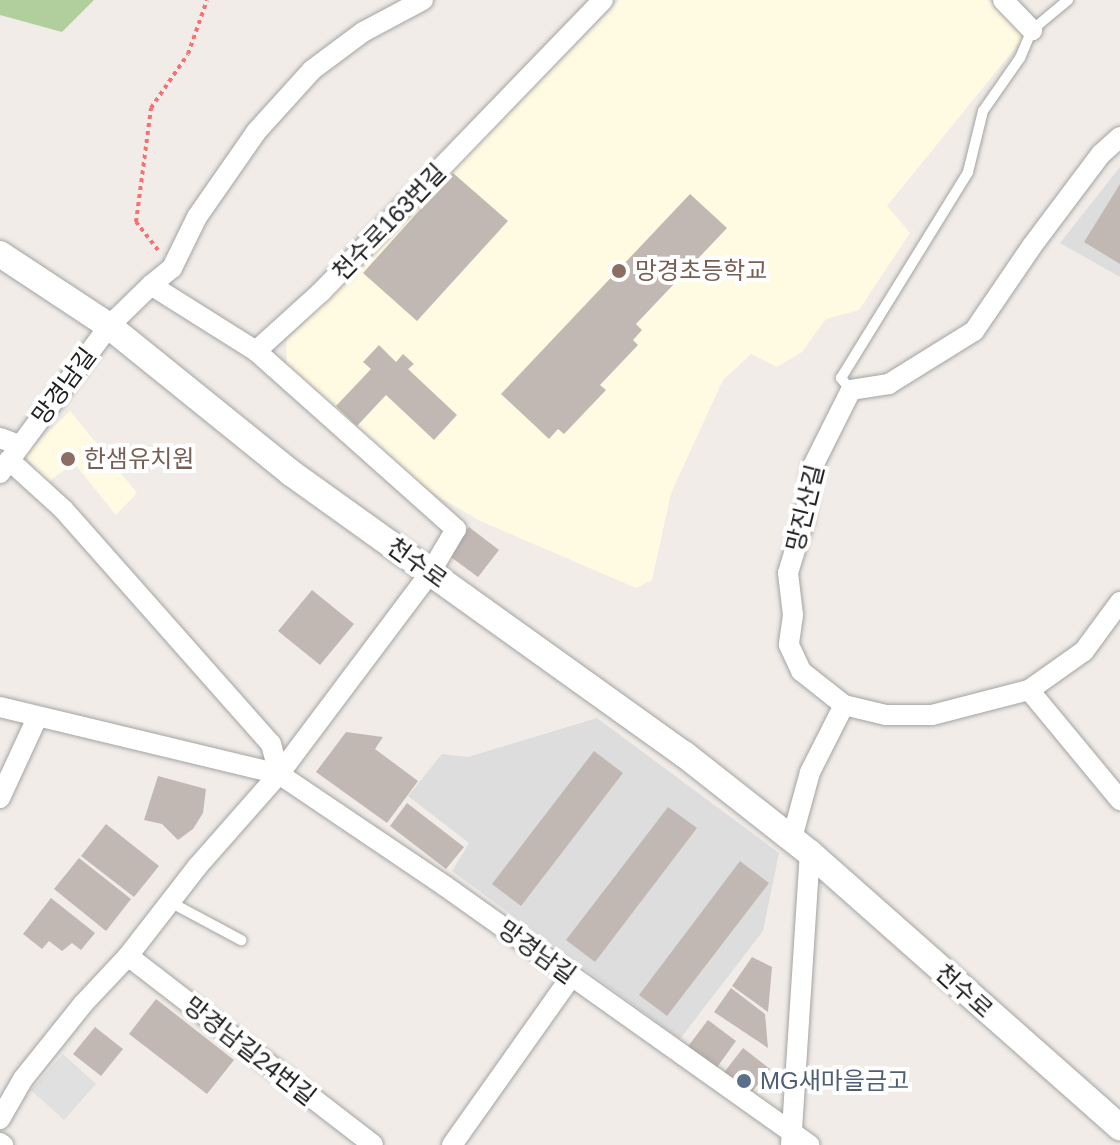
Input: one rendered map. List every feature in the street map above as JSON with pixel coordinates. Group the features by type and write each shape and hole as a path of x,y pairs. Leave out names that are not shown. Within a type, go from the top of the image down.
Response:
{"street":[{"path":"109,326 172,268 197,217 256,132 312,70 363,32 423,0"},
{"name":"천수로163번길","path":"256,351 321,292 603,0"},
{"path":"1003,0 1032,30"},
{"path":"851,390 889,384 974,331 1032,246 1101,154 1120,137"},
{"name":"천수로","path":"0,254 13,273 109,326 291,473 672,745 801,846 1120,1127"},
{"path":"0,1119 23,1079 83,1004 128,956 279,774 430,573 456,529 256,351 151,285"},
{"name":"망경남길","path":"109,326 5,460 63,509 271,744 279,774"},
{"name":"망진산길","path":"844,705 801,671 789,645 793,615 788,573 804,520 813,466 851,390"},
{"path":"801,846 810,772 844,705 886,715 932,715 1029,690 1084,651 1120,602"},
{"path":"1029,690 1120,800"},
{"name":"망경남길","path":"0,707 279,774 419,868 798,1142"},
{"path":"0,798 37,718"},
{"name":"망경남길","path":"798,1142 801,846"},
{"name":"망경남길24번길","path":"128,956 373,1145"},
{"path":"452,1145 571,977"}],"lane":[{"path":"851,390 841,378 968,172 983,111 1020,58 1032,30 1068,0"},
{"path":"170,902 241,940"}],"path":[{"path":"172,268 136,222 138,194 147,156 151,108 188,54 207,0"}],"shaded area":[{"name":"망경초등학교","path":"619,0 988,0 1025,36 887,206 910,233 859,310 826,319 802,352 777,367 751,354 723,380 671,493 652,580 636,588 478,520 423,487 287,369 286,341"},
{"path":"1120,167 1120,277 1060,243"},
{"name":"한샘유치원","path":"70,411 137,493 116,515 74,463 47,483 25,455"},
{"path":"597,718 779,853 763,931 680,1039 452,871 469,843 408,796 442,754 468,757"},
{"path":"63,1054 96,1084 64,1120 31,1090"}],"green space":[{"path":"0,0 94,0 62,32 0,15"}],"building":[{"path":"453,173 508,221 417,321 363,273"},
{"path":"1120,184 1120,264 1084,242"},
{"path":"690,194 727,228 636,324 642,330 633,340 638,345 600,385 606,390 564,434 558,429 549,439 501,394"},
{"path":"379,345 396,362 403,354 414,364 408,369 457,415 434,440 386,395 357,426 336,406 371,369 363,362"},
{"path":"469,527 499,550 478,577 448,555"},
{"path":"312,590 354,624 320,665 278,631"},
{"path":"346,732 383,737 375,749 418,781 387,823 316,772"},
{"path":"594,751 623,773 521,906 492,884"},
{"path":"158,776 206,789 203,813 193,829 178,840 162,824 144,820"},
{"path":"407,803 464,847 446,869 390,826"},
{"path":"668,807 697,828 595,962 566,940"},
{"path":"106,824 159,866 134,897 81,856"},
{"path":"79,858 131,899 106,931 54,889"},
{"path":"740,861 769,883 667,1016 639,995"},
{"path":"51,898 95,933 81,950 72,943 62,951 49,941 42,949 23,934"},
{"path":"752,957 772,967 768,1012 732,986"},
{"path":"731,988 765,1014 768,1048 714,1012"},
{"path":"156,999 234,1060 207,1094 129,1034"},
{"path":"708,1020 736,1041 715,1070 686,1049"},
{"path":"95,1027 123,1049 101,1076 73,1054"},
{"path":"743,1048 770,1069 748,1097 722,1075"}],"place":[{"name":"망경초등학교","path":"619,271"},
{"name":"한샘유치원","path":"68,459"},
{"name":"MG새마을금고","path":"744,1081"}]}
